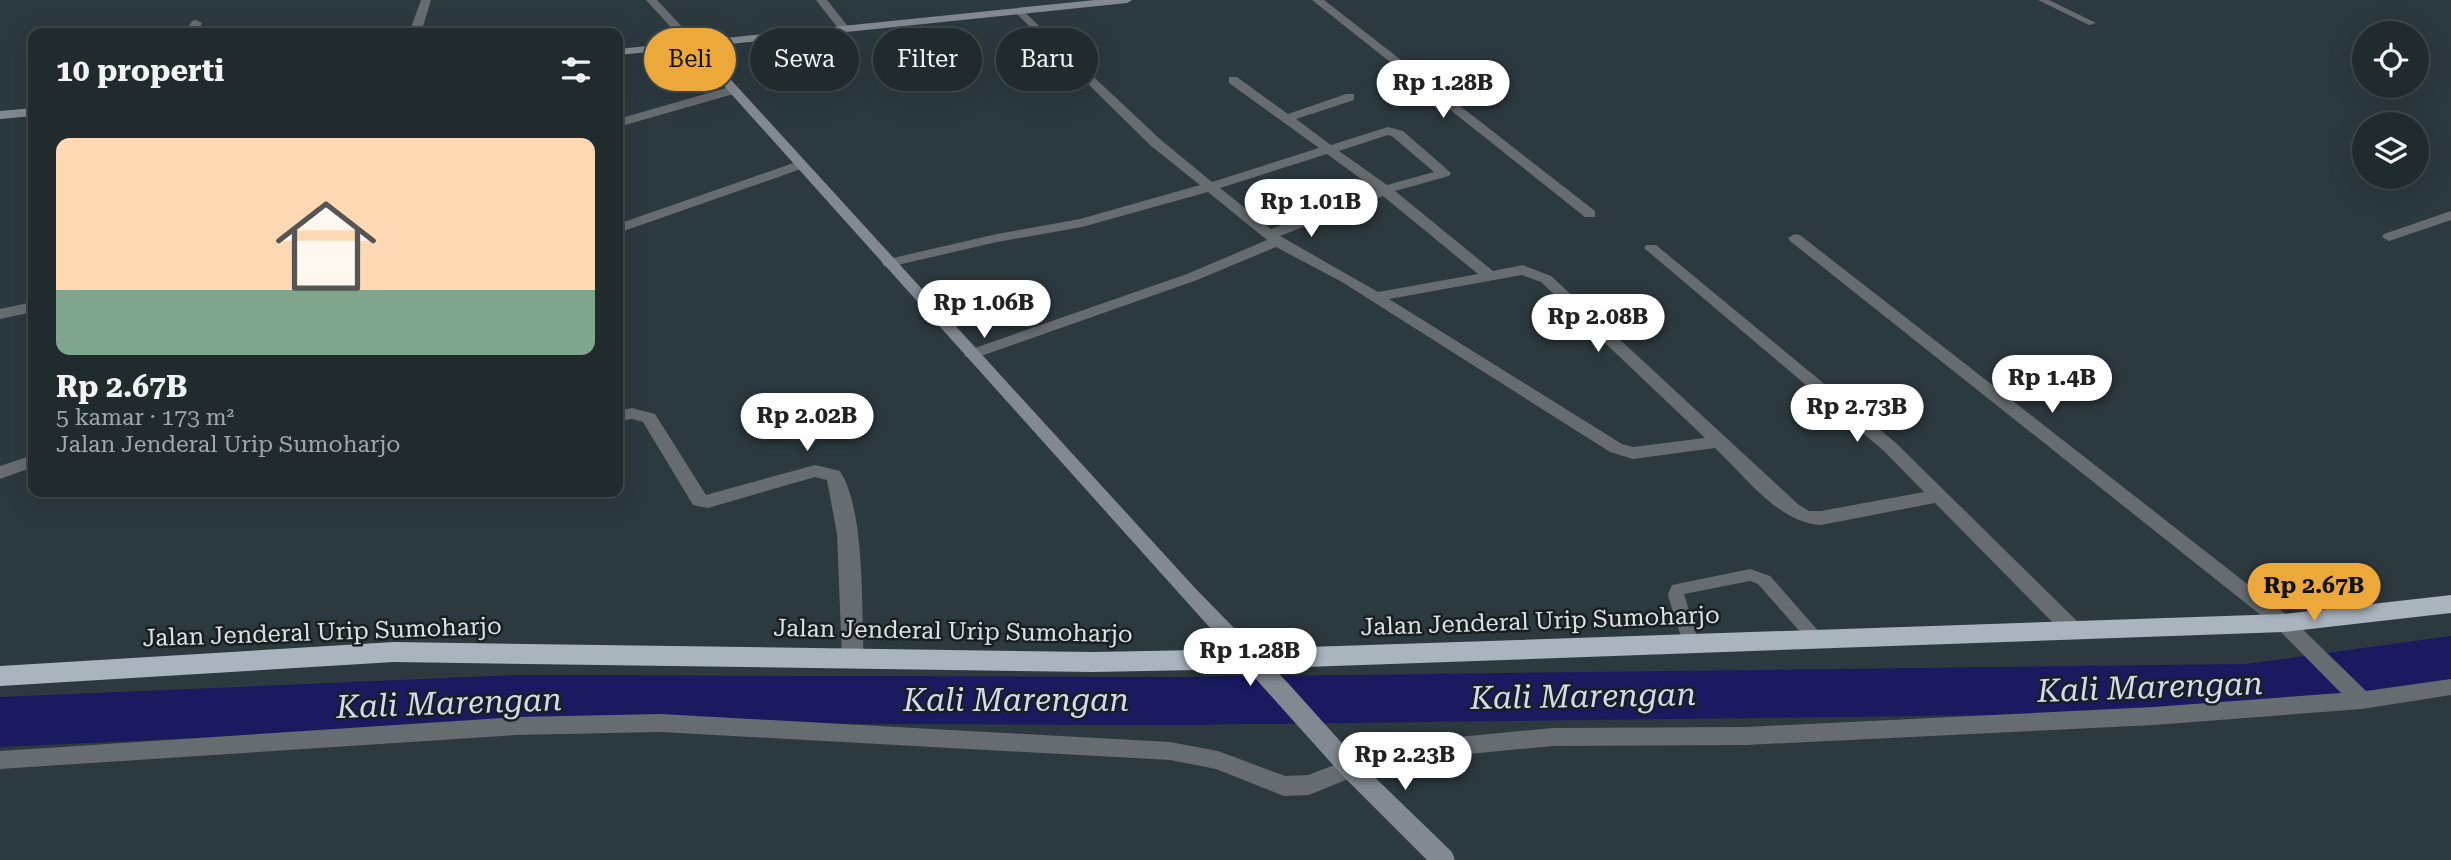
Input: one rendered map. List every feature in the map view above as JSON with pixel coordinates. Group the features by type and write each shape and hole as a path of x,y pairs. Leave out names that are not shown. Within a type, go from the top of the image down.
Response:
{"highway":[{"name":"Jalan Jenderal Urip Sumoharjo","path":"0,676 394,652 1093,662 1251,659 2284,623 2451,604"}],"street":[{"path":"417,28 426,0"},
{"path":"650,0 676,28"},
{"path":"821,0 843,28"},
{"path":"854,28 1127,0"},
{"path":"1317,0 1590,214"},
{"path":"1020,11 1156,143 1273,238 1373,297 1616,449 1633,453 1719,442"},
{"path":"623,52 644,50"},
{"path":"1233,80 1385,190 1490,276"},
{"path":"623,121 729,91"},
{"path":"734,91 1343,760 1443,860"},
{"path":"1284,119 1350,97"},
{"path":"0,115 28,112"},
{"path":"889,263 997,238 1082,223 1388,131 1394,132 1444,173 1385,190 1273,238 1192,277 972,354"},
{"path":"623,227 799,165"},
{"path":"2389,237 2451,215"},
{"path":"1795,238 2284,623 2362,700"},
{"path":"1651,248 1890,447 2073,630"},
{"path":"1373,297 1522,270 1539,275 1792,510 1805,517 1821,518 1939,496"},
{"path":"0,314 28,308"},
{"path":"623,415 632,413 649,418 700,501 708,502 815,471 834,475 840,482 847,534 853,659"},
{"path":"0,473 28,463"},
{"path":"0,760 516,726 662,723 1170,751 1219,760 1284,786 1309,785 1343,760 1427,748 1553,737 1746,736 2154,716 2362,700 2451,687"}],"lane":[{"path":"2042,0 2092,23"},
{"path":"1691,643 1676,594 1678,589 1749,575 1764,580 1816,639"}],"waterway":[{"name":"Kali Marengan","path":"0,722 518,699 1179,701 2246,688 2451,659"}]}
